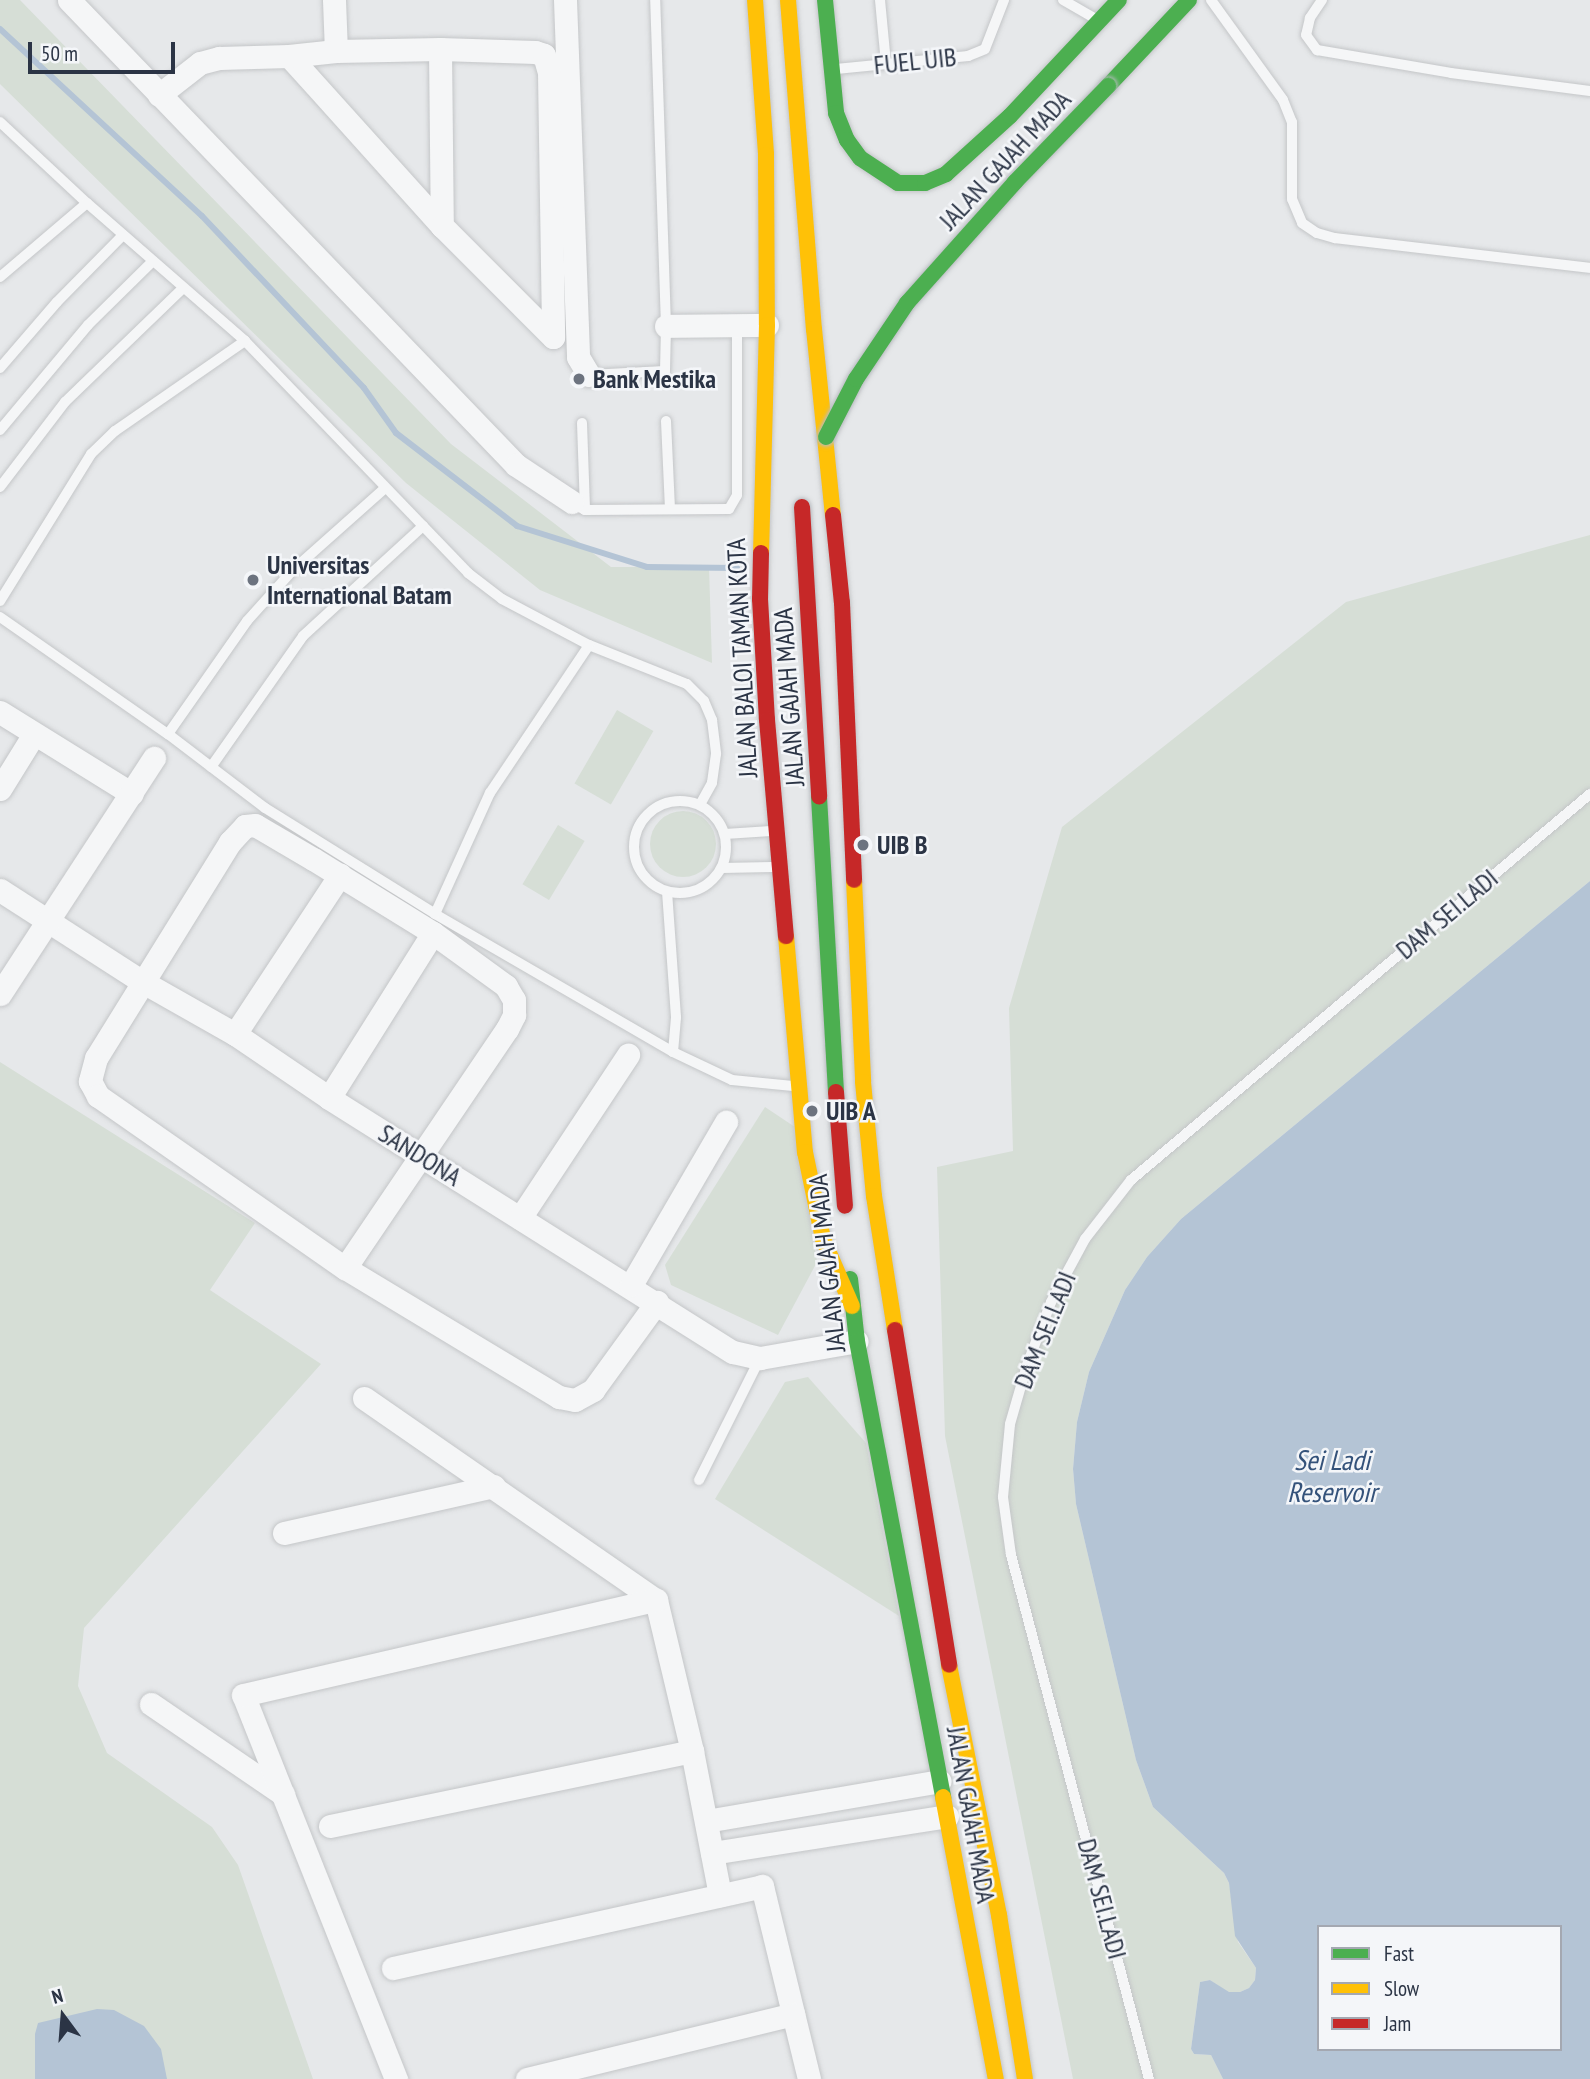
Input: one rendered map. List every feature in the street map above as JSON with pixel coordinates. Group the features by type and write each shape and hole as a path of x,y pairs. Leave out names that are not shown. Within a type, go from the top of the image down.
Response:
{"highway":[{"name":"JALAN BALOI TAMAN KOTA","path":"755,0 766,155 767,325 760,599 778,867 805,1152 823,1239 852,1306"},
{"name":"JALAN GAJAH MADA","path":"788,0 798,72 842,603 863,1083 874,1196 942,1630 999,1915 1025,2079"},
{"path":"825,0 823,70 846,140 860,158 898,183 925,183 946,174 1010,116 1119,0"},
{"name":"JALAN GAJAH MADA","path":"812,472 856,379 907,303 1015,182 1189,0"},
{"name":"JALAN GAJAH MADA","path":"804,495 802,507 846,1213"},
{"path":"790,577 799,575 817,580 829,587 842,603"},
{"path":"760,599 774,585"},
{"name":"JALAN GAJAH MADA","path":"849,1256 857,1341 996,2079"}],"street":[{"path":"69,0 93,8 159,94 516,465 578,506"},
{"path":"334,0 336,51"},
{"path":"565,0 578,357 589,375"},
{"path":"440,49 442,226"},
{"path":"159,94 200,63 219,58 289,56 336,51 535,51 548,61 553,337 442,226 289,56"},
{"path":"666,326 767,325"},
{"path":"0,712 132,794"},
{"path":"0,789 34,734"},
{"path":"0,994 49,923 154,758"},
{"path":"345,1268 507,1029 515,1007 512,992 434,924 255,825 246,826 230,842 96,1058 91,1071 92,1089 345,1268 559,1397 575,1400 585,1396 602,1380 657,1302"},
{"path":"235,1034 341,874"},
{"name":"SANDONA","path":"0,890 143,982 235,1034 329,1098 631,1285 733,1352 760,1359 857,1341"},
{"path":"329,1098 434,924"},
{"path":"520,1218 628,1055"},
{"path":"631,1285 726,1122"},
{"path":"365,1398 656,1600 692,1751 720,1895"},
{"path":"284,1533 494,1486"},
{"path":"396,2079 243,1695 656,1600"},
{"path":"151,1704 282,1794"},
{"path":"330,1826 692,1751"},
{"path":"706,1821 940,1781"},
{"path":"712,1853 947,1816"},
{"path":"393,1968 762,1886 809,2079"},
{"path":"527,2079 793,2014"}],"lane":[{"path":"589,375 665,371 666,326 655,0"},
{"path":"880,0 886,64"},
{"name":"FUEL UIB","path":"823,70 968,56 985,49 1004,0"},
{"path":"1063,0 1098,20"},
{"path":"1211,0 1283,100 1292,122 1292,199 1302,223 1317,233 1335,238 1590,268"},
{"path":"1322,0 1310,18 1306,36 1317,50 1463,75 1590,91"},
{"path":"0,122 87,204 245,341 468,573 502,598 589,645 687,684 704,701 712,720 716,754 712,783 700,805"},
{"path":"0,277 87,204"},
{"path":"0,368 57,302 123,235"},
{"path":"0,430 88,325 153,261"},
{"path":"0,487 65,402 183,288"},
{"path":"582,423 578,506 729,509 737,495 737,326"},
{"path":"0,601 91,454 115,431 245,341"},
{"path":"666,421 670,509"},
{"path":"168,734 247,621 293,570 385,488"},
{"path":"211,767 303,636 423,526"},
{"path":"0,617 168,734 265,808 434,924 673,1052 732,1080 799,1086"},
{"path":"434,924 490,793 589,645"},
{"name":"DAM SEI.LADI","path":"1149,2079 1012,1555 1003,1497 1010,1424 1027,1366 1051,1302 1085,1239 1131,1180 1590,794"},
{"path":"685,801 700,805 711,812 725,834 727,851 722,868 713,881 699,890 683,894 667,892 653,885 635,861 636,831 644,818 669,802 685,801"},
{"path":"725,834 776,831"},
{"path":"722,868 778,867"},
{"path":"667,892 676,1017 673,1052"},
{"path":"699,1480 760,1359"}],"shaded area":[{"path":"0,0 20,0 451,444 611,567 709,567 712,663 540,590 406,483 0,84"},
{"path":"1590,535 1590,881 1181,1219 1147,1257 1125,1290 1089,1372 1077,1422 1073,1469 1076,1504 1136,1760 1153,1807 1224,1873 1229,1883 1238,1942 1256,1968 1255,1980 1249,1988 1240,1992 1229,1993 1210,1980 1200,1982 1191,2049 1194,2054 1211,2055 1223,2079 1073,2079 945,1436 937,1167 1013,1151 1009,1008 1062,827 1346,602"},
{"path":"617,710 653,731 611,805 574,784"},
{"path":"689,811 707,820 714,831 714,857 707,868 696,875 677,877 659,868 652,857 650,838 659,820 670,813"},
{"path":"558,825 585,841 549,900 522,884"},
{"path":"0,1062 255,1223 210,1290 321,1364 84,1628 78,1686 107,1753 212,1827 238,1865 313,2079 0,2079"},
{"path":"765,1107 795,1127 817,1262 778,1335 671,1285 665,1265"},
{"path":"808,1377 866,1443 899,1616 715,1499 785,1382"}],"water":[{"name":"Sei Ladi Reservoir","path":"1590,881 1590,2079 1223,2079 1211,2055 1194,2054 1191,2049 1200,1982 1210,1980 1229,1992 1240,1992 1249,1988 1255,1980 1256,1968 1235,1936 1229,1883 1224,1873 1153,1807 1136,1760 1076,1504 1073,1469 1077,1422 1089,1372 1125,1290 1147,1257 1181,1219"},
{"path":"97,2009 114,2010 144,2026 161,2049 167,2079 35,2079 35,2034 38,2023"}],"waterway":[{"path":"0,29 202,216 364,388 396,433 517,526 647,567 737,568"}],"traffic: fast":[{"path":"825,0 836,113 847,140 860,158 898,183 925,183 946,174 1010,116 1119,0"},
{"path":"1108,86 1189,0"},
{"path":"826,437 856,379 907,303 1015,182 1108,86"},
{"path":"819,797 836,1092"},
{"path":"850,1279 857,1341 943,1797"}],"traffic: slow":[{"path":"755,0 766,155 767,325 761,553"},
{"path":"788,0 814,329 833,515"},
{"path":"854,880 863,1082 874,1196 895,1330"},
{"path":"786,936 805,1152 823,1239 852,1306"},
{"path":"949,1665 999,1915 1025,2079"},
{"path":"943,1797 996,2079"}],"traffic: jam":[{"path":"802,507 819,797"},
{"path":"833,515 842,603 854,880"},
{"path":"761,553 760,599 767,720 786,936"},
{"path":"836,1092 845,1206"},
{"path":"895,1330 949,1665"}],"place":[{"name":"Bank Mestika","path":"579,379"},
{"name":"Universitas International Batam","path":"253,580"},
{"name":"UIB B","path":"863,845"},
{"name":"UIB A","path":"812,1111"}]}
